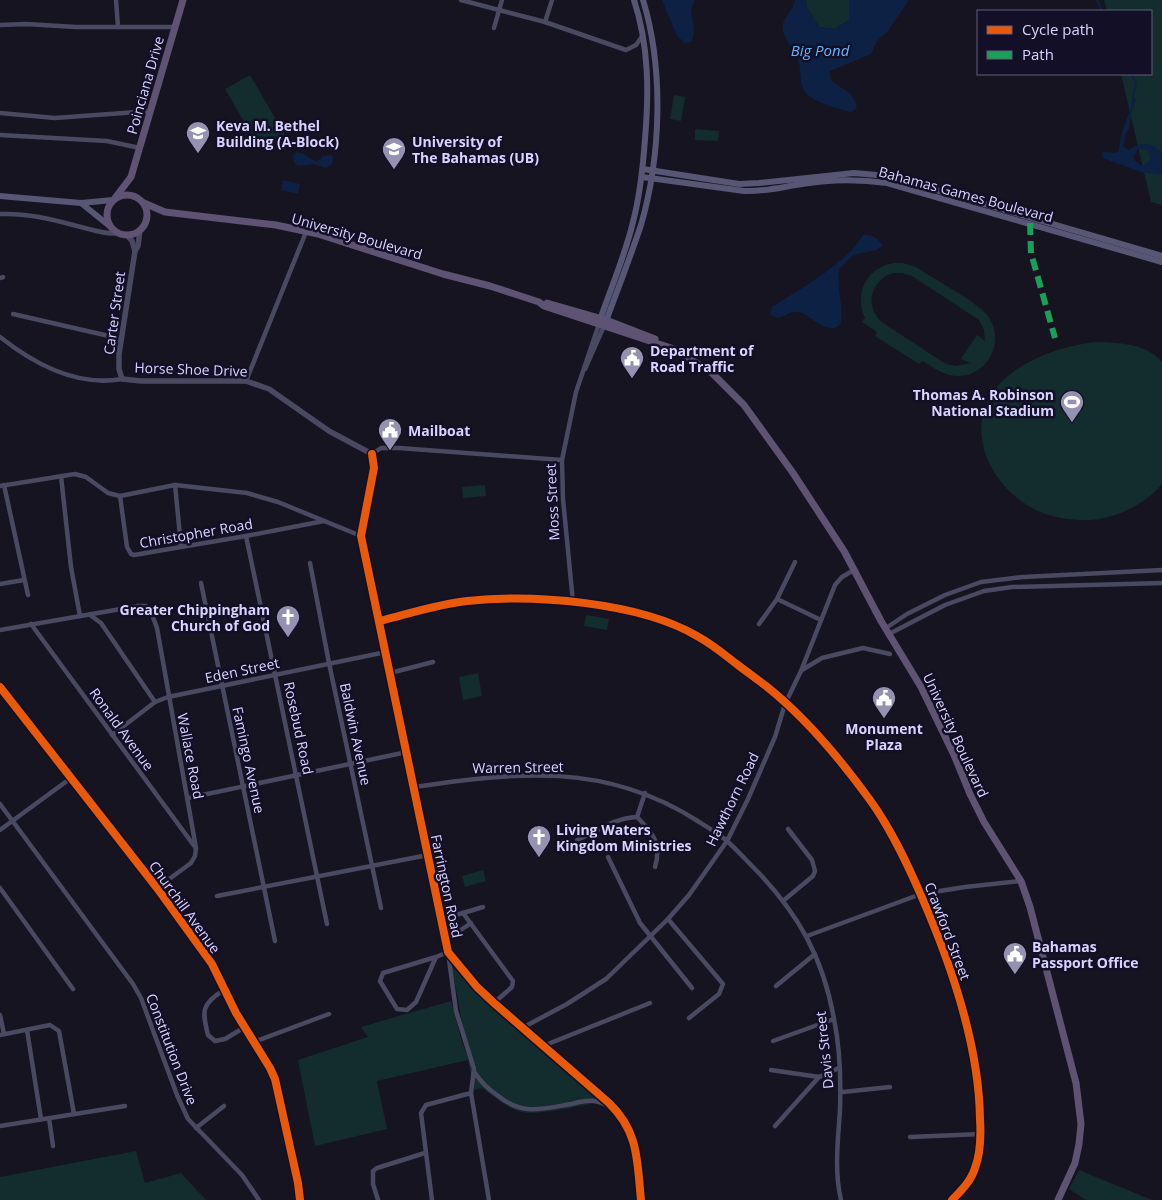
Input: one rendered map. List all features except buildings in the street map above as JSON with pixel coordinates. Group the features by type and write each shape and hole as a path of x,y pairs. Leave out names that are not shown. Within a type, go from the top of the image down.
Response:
{"main road":[{"name":"Poinciana Drive","path":"131,177 183,0"},
{"path":"602,322 633,222 643,168 648,102 648,68 643,35 634,0"},
{"path":"602,322 641,224 652,178 657,76 656,57 649,19 643,0"},
{"name":"Bahamas Games Boulevard","path":"643,168 739,184 848,173 888,176 1162,256"},
{"path":"131,177 134,195"},
{"path":"112,228 107,216 108,209 131,177"},
{"name":"Bahamas Games Boulevard","path":"642,177 752,192 844,180 887,183 1162,262"},
{"path":"770,182 770,190"},
{"path":"0,196 81,204 114,199 124,194 134,195 144,203 147,219 140,230 127,235 119,233 81,204"},
{"name":"University Boulevard","path":"144,203 165,212 276,225 338,240 443,274 544,302 656,339 703,366 744,404 793,473 844,551 887,631 921,687 975,805 1021,881 1038,933 1076,1083 1081,1124 1080,1144 1075,1163 1058,1200"},
{"name":"University Boulevard","path":"147,219 165,212"}],"street":[{"path":"116,0 118,27"},
{"path":"461,0 545,22 626,50 636,45 643,35"},
{"path":"494,28 502,0"},
{"path":"545,22 552,0"},
{"path":"0,25 26,24 76,28 175,27"},
{"path":"0,113 55,118 151,110"},
{"path":"0,135 107,141 140,148"},
{"path":"0,214 33,215 112,234 119,233"},
{"name":"Carter Street","path":"122,379 119,363 122,338 140,230"},
{"path":"246,381 306,232"},
{"path":"127,235 132,241 135,251"},
{"path":"13,314 122,338"},
{"name":"Moss Street","path":"573,602 564,516 562,460 576,392 590,361 602,322"},
{"name":"Horse Shoe Drive","path":"0,337 19,352 57,372 100,381 122,379 141,381 246,381 269,389 329,431 372,454"},
{"path":"28,595 2,485 60,476 81,475 108,492 120,496 175,485 247,493 266,498 361,536 374,468 372,454 381,448 562,460"},
{"path":"60,476 71,567 80,616"},
{"path":"175,485 181,546"},
{"name":"Christopher Road","path":"120,496 127,547 131,554 139,555 324,521"},
{"name":"Rosebud Road","path":"246,536 327,924"},
{"name":"Farrington Road","path":"361,536 448,952 494,1003 616,1110 629,1127 641,1200"},
{"path":"759,624 777,599 794,562"},
{"name":"Baldwin Avenue","path":"310,563 329,663 381,908"},
{"name":"Hawthorn Road","path":"522,1028 567,1004 606,979 651,936 689,895 727,841 772,742 785,704 801,671 835,585 842,576 854,570"},
{"path":"887,631 904,616 945,595 981,582 1023,577 1162,570"},
{"path":"0,584 24,580"},
{"name":"Famingo Avenue","path":"201,583 275,940"},
{"path":"887,631 945,605 984,591 1012,587 1162,583"},
{"path":"777,599 821,620"},
{"name":"Crawford Street","path":"380,621 468,601 523,600 573,602 635,612 672,624 697,636 768,687 785,704 840,761 872,803 903,854 937,930 970,1040 978,1083 980,1151 970,1180 952,1200"},
{"name":"Wallace Road","path":"90,615 138,606 146,606 151,612 157,628 196,848"},
{"path":"0,630 90,615 101,623 155,702"},
{"name":"Ronald Avenue","path":"31,624 196,848"},
{"path":"801,671 822,658 862,648 890,654"},
{"name":"Eden Street","path":"112,735 155,702 168,697 386,652"},
{"path":"390,673 433,662"},
{"name":"Churchill Avenue","path":"0,687 156,888 212,964 224,990 270,1068 298,1183 300,1200"},
{"path":"188,798 407,752"},
{"name":"Warren Street","path":"414,787 475,778 549,775 614,784 645,793 673,806 727,841"},
{"path":"0,830 70,778"},
{"path":"637,817 645,793"},
{"name":"Constitution Drive","path":"0,804 137,991 148,1012 177,1096 188,1119 242,1175 259,1200"},
{"path":"577,840 613,822 624,818 637,817"},
{"path":"637,817 652,834 657,844 658,853 655,867"},
{"path":"783,901 813,876 815,871 812,860 788,829"},
{"name":"Davis Street","path":"727,841 783,901 807,936 827,987 834,1019 839,1068 837,1158 841,1200"},
{"path":"156,888 191,863 195,856 196,848"},
{"path":"217,896 428,855"},
{"path":"608,857 640,923 692,988"},
{"path":"807,936 921,894 1021,881"},
{"path":"0,888 73,988"},
{"path":"441,919 484,907"},
{"path":"463,913 513,981 512,987 494,1003"},
{"path":"668,918 723,984 719,994 689,1018"},
{"path":"455,934 470,923"},
{"path":"436,957 416,1002 407,1010 397,1009 380,981 383,973 448,952 457,1016 475,1073 484,1086 500,1098 522,1110 541,1110 588,1101 599,1102 616,1110"},
{"path":"776,986 815,954"},
{"path":"224,990 208,1001 204,1008 208,1036 215,1041 222,1040 245,1027"},
{"path":"542,1046 650,1003"},
{"path":"254,1042 329,1014"},
{"path":"0,1015 2,1035 50,1025 59,1030 74,1114"},
{"path":"773,1041 834,1019"},
{"path":"27,1030 41,1119"},
{"path":"775,1126 819,1077 839,1068"},
{"path":"771,1070 819,1077"},
{"path":"475,1073 471,1093 489,1200"},
{"path":"840,1090 843,1092 890,1088"},
{"path":"432,1200 421,1118 422,1108 426,1105 471,1093"},
{"path":"0,1126 125,1106"},
{"path":"196,1128 224,1106"},
{"path":"49,1118 54,1146"},
{"path":"910,1137 980,1134"},
{"path":"378,1200 373,1184 373,1171 377,1168 425,1153"}],"green space":[{"path":"806,0 849,0 849,20 835,29 819,27 807,7"},
{"path":"1104,0 1162,0 1162,205 1151,202 1121,75 1152,75 1152,10 1107,10"},
{"path":"250,75 285,135 260,149 225,89"},
{"path":"674,95 685,97 681,121 670,119"},
{"path":"695,129 719,131 718,141 695,140"},
{"path":"893,263 903,263 916,267 983,311 993,326 995,336 991,356 985,364 977,371 968,375 957,376 948,374 923,361 919,364 875,336 877,332 862,322 865,318 861,300 862,291 869,276 884,266","holes":["893,273 912,276 979,320 984,330 985,341 977,335 961,359 970,363 957,366 946,364 883,323 877,317 873,310 872,302 875,288 885,277"]},
{"name":"Thomas A. Robinson National Stadium","path":"1096,342 1132,345 1148,351 1162,362 1162,484 1143,501 1128,510 1112,516 1085,520 1052,516 1034,509 1018,498 1004,485 992,469 985,451 981,432 983,413 991,395 1011,373 1052,352 1067,347"},
{"path":"485,485 486,496 463,498 462,487"},
{"path":"586,615 609,619 607,630 584,626"},
{"path":"478,673 482,696 463,700 459,677"},
{"path":"483,870 486,881 465,887 462,876"},
{"path":"452,966 491,1006 601,1102 539,1113 522,1112 506,1105 482,1088 474,1090 468,1060 377,1081 387,1129 315,1146 298,1060 368,1037 361,1027 451,1001 468,1057"},
{"path":"136,1151 145,1183 181,1173 206,1200 0,1200 0,1177"},
{"path":"1079,1170 1152,1200 1086,1200 1069,1189"}],"water":[{"path":"662,0 695,0 691,10 694,32 691,42 685,43 677,36"},
{"name":"Big Pond","path":"795,0 806,0 807,7 819,27 835,29 849,20 849,0 909,0 887,32 877,41 871,54 830,71 831,79 847,91 855,101 857,108 851,112 817,101 808,95 803,88 798,59 785,37 783,28 784,21"},
{"path":"1133,95 1136,100 1123,146 1129,150 1137,145 1146,144 1158,149 1162,152 1162,175 1141,172 1103,158 1102,152 1118,152 1123,128 1129,114","holes":["1138,149 1148,150 1150,160 1144,165 1140,165 1133,158"]},
{"path":"297,152 315,161 320,160 322,156 331,155 333,161 330,166 325,168 314,164 299,166 293,159 294,154"},
{"path":"283,180 300,184 298,194 281,190"},
{"path":"863,235 875,237 882,246 877,250 853,255 839,269 842,313 838,326 835,328 826,327 797,312 778,318 770,314 772,307 835,265 856,245"}],"waterway":[{"path":"1097,0 1102,10"},
{"path":"1132,75 1136,85 1133,95"}],"marked path":[{"path":"1030,223 1031,253 1055,338"}],"cycle path":[{"path":"372,454 374,468 361,536 448,952 477,987 609,1103 619,1114 626,1125 635,1148 641,1200"},
{"path":"380,621 445,604 494,599 554,600 616,608 673,624 708,642 766,686 795,711 835,755 878,811 909,869 931,919 961,1003 974,1062 978,1091 980,1137 977,1162 973,1173 952,1200"},
{"path":"0,687 157,888 212,964 236,1013 275,1079 300,1200"}],"place":[{"name":"Keva M. Bethel Building (A-Block)","path":"198,154"},
{"name":"University of The Bahamas (UB)","path":"394,170"},
{"name":"Department of Road Traffic","path":"632,379"},
{"name":"Thomas A. Robinson National Stadium","path":"1072,423"},
{"name":"Mailboat","path":"390,451"},
{"name":"Greater Chippingham Church of God","path":"288,638"},
{"name":"Monument Plaza","path":"884,719"},
{"name":"Living Waters Kingdom Ministries","path":"539,858"},
{"name":"Bahamas Passport Office","path":"1015,975"}]}
